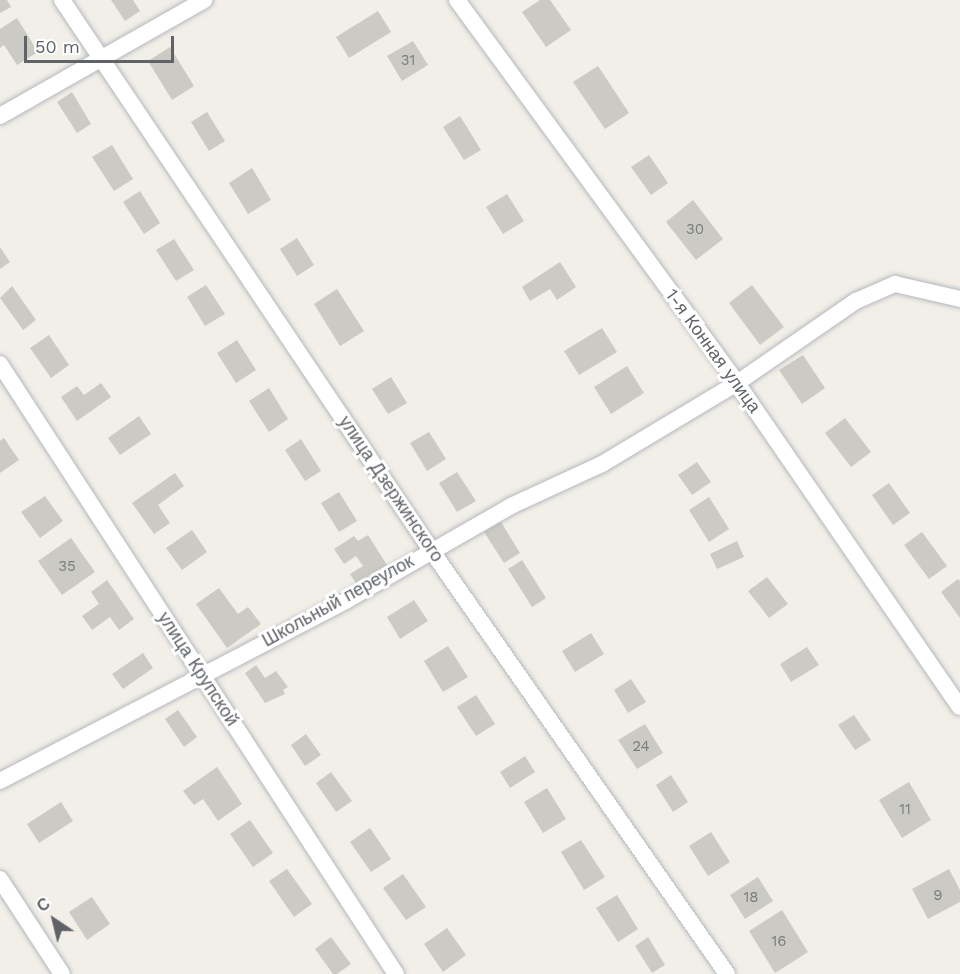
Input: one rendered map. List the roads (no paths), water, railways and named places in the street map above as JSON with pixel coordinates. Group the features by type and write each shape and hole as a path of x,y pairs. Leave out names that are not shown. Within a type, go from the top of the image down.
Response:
{"street":[{"name":"улица Дзержинского","path":"62,0 431,550 727,974"},
{"path":"0,116 204,0"},
{"name":"1-я Конная улица","path":"457,0 737,383 960,707"},
{"name":"Школьный переулок","path":"0,781 348,600 431,550 511,506 602,465 737,383 856,301 895,284 960,299"},
{"name":"улица Крупской","path":"0,364 396,974"},
{"path":"0,879 62,974"}]}
